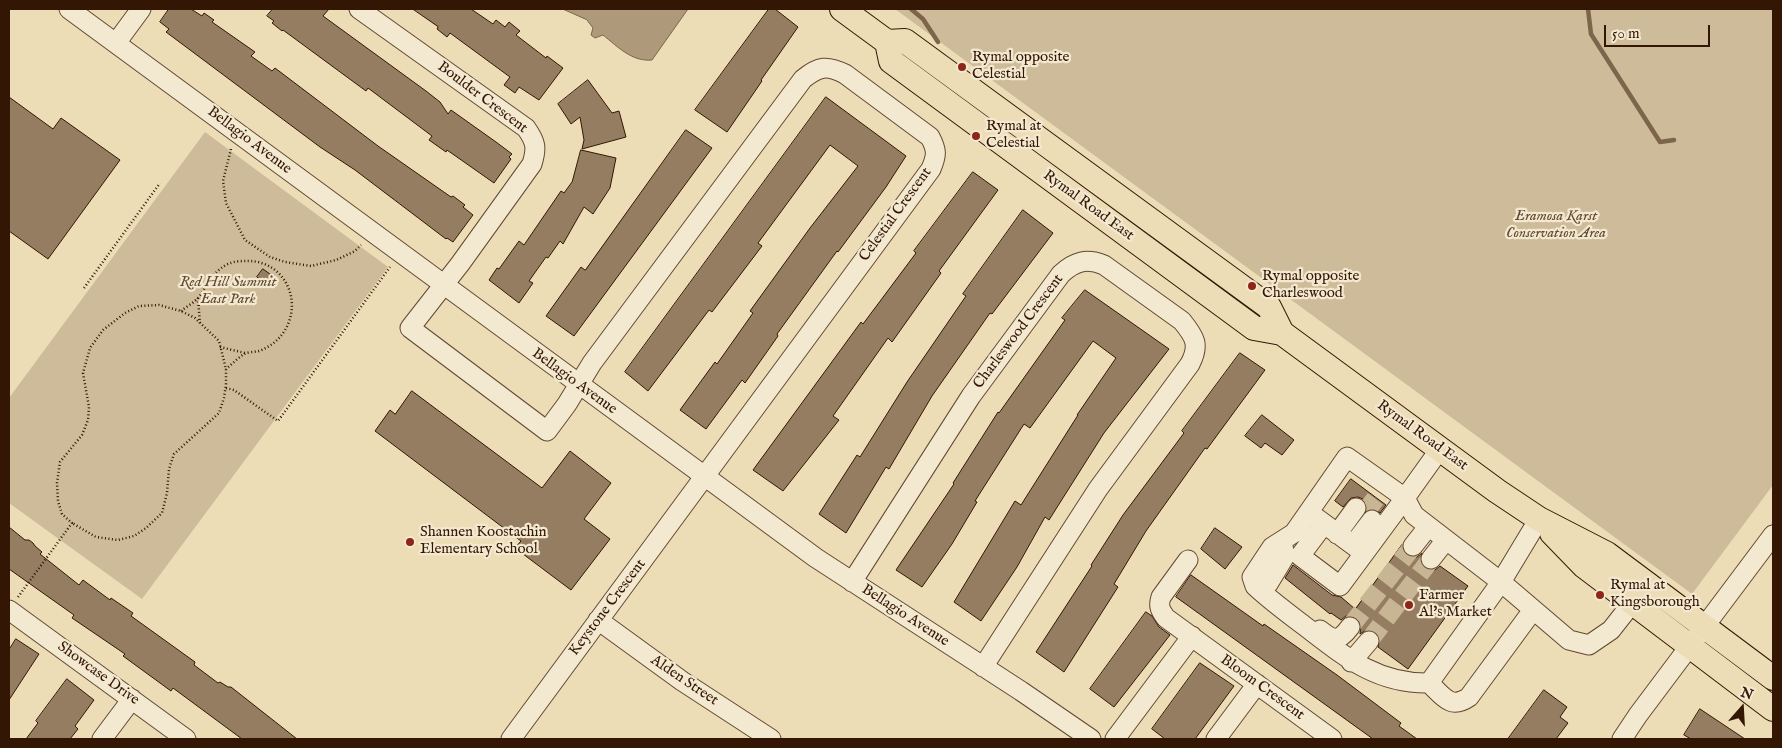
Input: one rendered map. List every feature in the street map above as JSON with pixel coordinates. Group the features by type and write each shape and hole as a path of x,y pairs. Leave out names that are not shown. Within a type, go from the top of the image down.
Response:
{"main road":[{"name":"Rymal Road East","path":"842,9 887,42 906,41 1269,308 1282,333 1497,491 1539,519 1608,554 1773,678"},
{"name":"Rymal Road East","path":"1539,519 1584,566 1773,709"}],"street":[{"name":"Bellagio Avenue","path":"69,9 816,558 1021,691 1091,739"},
{"path":"116,43 141,9"},
{"name":"Boulder Crescent","path":"360,9 526,128 534,138 535,154 532,164 443,285"},
{"name":"Celestial Crescent","path":"579,385 598,355 803,79 813,71 826,67 845,74 930,137 935,147 936,157 931,169 705,477"},
{"name":"Charleswood Crescent","path":"852,582 971,396 1061,274 1070,266 1080,261 1094,261 1104,265 1182,322 1192,332 1196,353 1190,364 1098,489 983,667"},
{"path":"443,285 410,328 547,431 579,385"},
{"path":"1345,539 1384,492 1440,449"},
{"path":"1350,627 1339,638 1334,639 1312,625 1269,588 1266,569 1347,457 1384,492 1501,582 1569,640 1589,645 1611,630 1633,602"},
{"name":"Keystone Crescent","path":"511,739 705,477"},
{"path":"1308,512 1345,539"},
{"path":"1345,539 1364,514"},
{"path":"1429,684 1501,582 1539,519"},
{"path":"1413,546 1428,527"},
{"path":"1622,739 1773,535"},
{"path":"1288,539 1272,547 1252,577 1255,586 1351,662 1376,674 1414,684 1429,684 1450,702 1461,703 1469,697 1533,610"},
{"path":"1431,559 1446,540"},
{"name":"Bloom Crescent","path":"1188,560 1160,597 1160,610 1166,618 1332,739"},
{"name":"Showcase Drive","path":"13,603 132,699 186,739"},
{"name":"Alden Street","path":"598,620 682,681 771,739"},
{"path":"1115,739 1192,636"},
{"path":"1351,662 1369,641"},
{"path":"1216,739 1257,684"},
{"path":"102,739 132,699"}],"path":[{"path":"231,149 224,181 226,203 245,240 270,257 285,262 311,266 336,260 355,251 361,245"},
{"path":"84,288 160,183"},
{"path":"266,264 270,257"},
{"path":"181,311 198,298 212,274 227,264 238,261 252,261 266,264 283,276 291,292 293,305 291,317 285,331 274,344 260,350 245,353 220,347"},
{"path":"226,388 234,390 278,421 390,267"},
{"path":"198,298 200,324"},
{"path":"159,305 181,311 195,318 219,341 226,369 226,388 218,413 174,454 169,468 167,493 162,513 146,528 134,536 118,540 96,537 72,523 62,514 58,501 57,483 60,462 82,435 88,420 89,407 83,373 90,348 103,330 125,313 139,306 159,305"},
{"path":"226,369 245,353"},
{"path":"13,603 72,523"}],"green space":[{"name":"Eramosa Karst Conservation Area","path":"895,9 1773,9 1773,485 1692,594"},
{"name":"Red Hill Summit East Park","path":"205,132 388,267 142,599 9,503 9,398"}],"shaded area":[{"path":"563,9 688,9 652,60 645,60 638,59 620,49 603,35 595,38 591,35 593,28 587,20"}],"building":[{"path":"169,9 191,9 202,16 204,13 214,20 212,22 255,52 251,56 272,71 275,68 378,146 465,205 463,207 473,215 453,242 446,239 355,170 320,147 166,32 169,29 160,22"},
{"path":"273,9 329,9 323,16 426,91 440,102 448,114 451,110 512,154 509,157 511,159 494,183 447,150 446,152 429,140 432,136 368,88 366,91 282,31 267,16"},
{"path":"413,9 471,9 493,24 496,20 505,27 509,22 520,31 516,35 546,58 547,56 563,68 539,100 519,87 515,93 504,85 510,77 450,33 447,37 437,29 438,27"},
{"path":"769,9 775,9 798,27 727,132 695,110"},
{"path":"588,80 612,113 619,111 626,137 582,149 584,140 580,117 571,124 558,104"},
{"path":"9,97 53,129 61,118 120,160 48,259 9,231"},
{"path":"826,97 906,156 886,187 777,334 778,336 745,383 742,380 706,429 680,410 715,362 717,364 753,313 750,311 858,166 830,145 758,243 762,246 712,312 709,310 648,391 625,372"},
{"path":"686,130 712,148 574,336 546,316 581,267 585,270"},
{"path":"581,150 616,158 610,188 593,214 584,207 563,244 560,241 529,281 533,283 519,303 489,280 519,241 524,245 561,191 564,193 572,182"},
{"path":"973,172 998,190 939,271 941,273 892,342 888,338 833,416 839,420 783,491 753,470 861,322 863,324 916,253 914,251"},
{"path":"1023,210 1053,233 992,314 990,313 932,396 889,469 886,467 846,533 819,514 857,455 860,457 907,382 966,296 963,294"},
{"path":"263,269 274,277 267,286 257,277"},
{"path":"1085,290 1169,349 1104,433 1049,520 1045,517 1017,567 981,621 954,602 1015,501 1021,505 1077,415 1116,358 1093,341 1030,428 1024,424 975,501 977,502 952,544 922,587 896,570 954,484 998,412 1065,320 1062,318"},
{"path":"1240,353 1265,370 1207,449 1205,448 1146,531 1114,584 1118,587 1064,672 1036,652 1123,515"},
{"path":"412,391 542,488 570,451 611,483 584,519 610,539 571,590 515,548 521,541 375,431 390,410 395,414"},
{"path":"1262,415 1294,440 1282,455 1265,443 1261,448 1245,436"},
{"path":"1351,479 1386,505 1380,513 1374,509 1367,510 1366,503 1358,497 1351,498 1343,507 1335,501"},
{"path":"9,527 25,540 33,543 42,552 40,554 79,585 83,580 110,600 111,598 133,613 131,616 195,662 194,665 218,683 220,682 231,687 297,739 242,739 173,688 171,691 123,656 125,654 72,618 74,615 9,569"},
{"path":"1215,528 1242,547 1225,569 1201,549"},
{"path":"1402,545 1406,554 1411,557 1417,557 1422,553 1420,563 1424,568 1435,570 1440,566 1468,586 1408,669 1378,647 1380,638 1376,632 1366,630 1360,634 1361,623 1357,618 1346,616 1341,620 1330,614 1285,578 1293,565 1332,595 1341,597 1355,609"},
{"path":"1191,575 1337,675 1401,723 1399,726 1417,739 1373,739 1176,597"},
{"path":"1146,612 1152,616 1159,627 1170,635 1114,707 1090,689"},
{"path":"16,639 39,654 9,700 9,650"},
{"path":"1200,663 1234,686 1195,739 1165,739 1152,729"},
{"path":"67,679 94,700 75,726 78,729 70,739 26,739 38,723 36,721"},
{"path":"1544,690 1567,707 1560,717 1568,723 1556,739 1508,739"},
{"path":"1700,709 1745,739 1691,739 1684,735"}],"waterway":[{"path":"911,9 923,19 938,42"},
{"path":"1588,9 1591,34 1660,142 1674,140"}],"tunnel":[{"path":"1364,514 1376,498"},
{"path":"1350,627 1413,546"},
{"path":"1369,641 1431,559"}],"place":[{"name":"Rymal opposite Celestial","path":"962,67"},
{"name":"Rymal at Celestial","path":"976,136"},
{"name":"Rymal opposite Charleswood","path":"1252,286"},
{"name":"Shannen Koostachin Elementary School","path":"410,542"},
{"name":"Rymal at Kingsborough","path":"1600,595"},
{"name":"Farmer Al's Market","path":"1409,605"}]}
